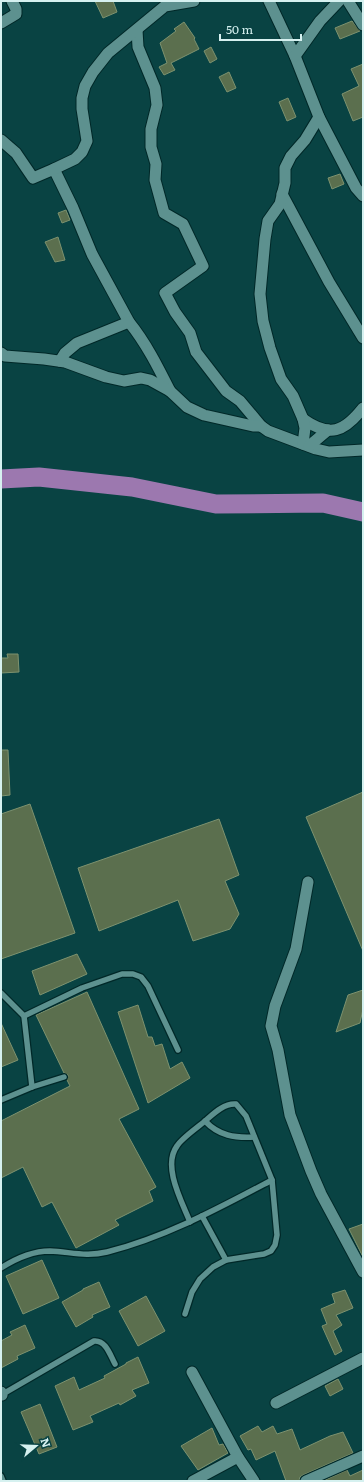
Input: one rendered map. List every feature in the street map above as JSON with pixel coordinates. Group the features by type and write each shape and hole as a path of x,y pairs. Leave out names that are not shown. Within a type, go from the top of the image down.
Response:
{"street":[{"path":"1,24 16,14 16,9 12,1"},
{"path":"1,140 16,153 33,178 75,159 82,152 87,141 82,109 82,98 85,86 93,72 108,53 137,30 165,3 194,1"},
{"path":"269,1 295,56 319,117 356,188 363,196"},
{"path":"295,56 320,20 339,1"},
{"path":"348,1 363,24"},
{"path":"137,30 138,48 155,88 157,105 151,129 151,148 156,164 155,180 164,213 183,224 203,266 165,293 175,312 190,333 196,352 226,391 240,401 260,426 268,431 329,452 362,450"},
{"path":"306,445 303,419 293,396 281,379 270,348 263,321 260,294 268,221 280,204 285,183 285,168 291,156 305,140 319,117"},
{"path":"54,169 73,208 92,254 129,322 151,355 170,392"},
{"path":"282,194 329,282 363,338"},
{"path":"60,361 65,353 77,343 129,322"},
{"path":"1,353 5,356 60,361 124,382 141,378 150,380 170,392 187,407 204,415 253,426 260,426"},
{"path":"303,419 312,425 328,430 339,430 348,424 363,408"},
{"path":"306,445 328,430"},
{"path":"308,882 296,949 274,1006 271,1026 280,1056 290,1115 299,1140 321,1194 360,1259 363,1272"},
{"path":"276,1403 363,1358"},
{"path":"192,1372 238,1457 254,1481"},
{"path":"306,1481 363,1456"},
{"path":"193,1481 238,1457"}],"lane":[{"path":"24,1016 82,988 122,974 133,974 141,977 148,986 178,1050"},
{"path":"1,993 24,1016 32,1087"},
{"path":"1,1100 32,1087 64,1077"},
{"path":"185,1314 192,1292 200,1278 213,1268 226,1260 264,1254 271,1251 275,1245 277,1234 272,1180 246,1116 236,1104 227,1105 205,1121 176,1146 172,1157 172,1169 175,1186 190,1222"},
{"path":"205,1121 220,1133 230,1136 254,1137"},
{"path":"1,1268 38,1252 49,1251 88,1255 106,1252 147,1240 190,1222 272,1180"},
{"path":"202,1216 226,1260"},
{"path":"1,1394 94,1341 99,1341 104,1344 115,1364"},
{"path":"1,1476 3,1481"}],"building":[{"path":"95,1 113,1 117,12 103,18"},
{"path":"352,21 360,31 340,39 335,28"},
{"path":"184,22 195,38 194,39 199,49 171,63 175,70 164,75 159,67 167,63 160,43 176,31 174,29"},
{"path":"211,47 217,59 210,63 204,51"},
{"path":"363,64 363,117 353,121 342,94 359,86 351,69"},
{"path":"229,72 236,88 227,92 219,77"},
{"path":"288,98 296,117 287,121 279,102"},
{"path":"340,174 344,184 332,189 328,178"},
{"path":"66,210 70,220 62,223 58,213"},
{"path":"58,237 65,260 55,262 45,242"},
{"path":"7,654 18,654 19,672 1,673 1,658 8,658"},
{"path":"1,750 8,750 10,795 1,796"},
{"path":"363,792 363,951 306,817"},
{"path":"30,804 75,933 1,959 1,814"},
{"path":"219,819 239,875 225,881 239,914 230,929 193,941 178,900 99,931 78,868"},
{"path":"77,954 87,974 40,995 32,971"},
{"path":"363,990 363,1009 360,1023 336,1032 348,995"},
{"path":"87,992 139,1109 119,1119 156,1187 149,1191 153,1201 115,1220 119,1225 76,1248 52,1202 42,1207 23,1167 1,1178 1,1121 70,1086 67,1080 68,1075 64,1073 36,1015"},
{"path":"138,1005 148,1037 152,1037 155,1046 162,1044 170,1069 182,1062 190,1078 148,1103 118,1012"},
{"path":"1,1023 18,1060 1,1067"},
{"path":"363,1224 363,1257 349,1229"},
{"path":"42,1260 59,1298 23,1314 6,1276"},
{"path":"99,1282 110,1307 92,1315 93,1317 76,1327 62,1302 83,1289"},
{"path":"345,1290 353,1308 336,1315 342,1325 333,1331 342,1351 335,1355 322,1326 327,1324 321,1309 335,1303 332,1294"},
{"path":"146,1296 165,1331 138,1346 119,1311"},
{"path":"25,1325 35,1348 17,1356 18,1359 1,1368 1,1341 12,1335 10,1332"},
{"path":"138,1357 149,1383 132,1390 136,1396 120,1405 119,1403 90,1416 93,1422 73,1430 55,1386 74,1377 79,1390 105,1378 104,1376"},
{"path":"338,1379 343,1389 330,1396 325,1386"},
{"path":"40,1404 57,1447 39,1454 21,1412"},
{"path":"258,1426 262,1432 273,1426 277,1434 292,1429 300,1450 330,1436 343,1432 353,1453 303,1475 300,1477 299,1481 286,1481 275,1451 256,1460 251,1449 248,1450 240,1436"},
{"path":"212,1428 219,1445 223,1444 228,1453 198,1470 181,1446"},
{"path":"347,1470 350,1476 363,1470 363,1481 323,1481"}],"waterway":[{"path":"1,479 39,477 132,487 216,504 323,503 363,512"}]}
